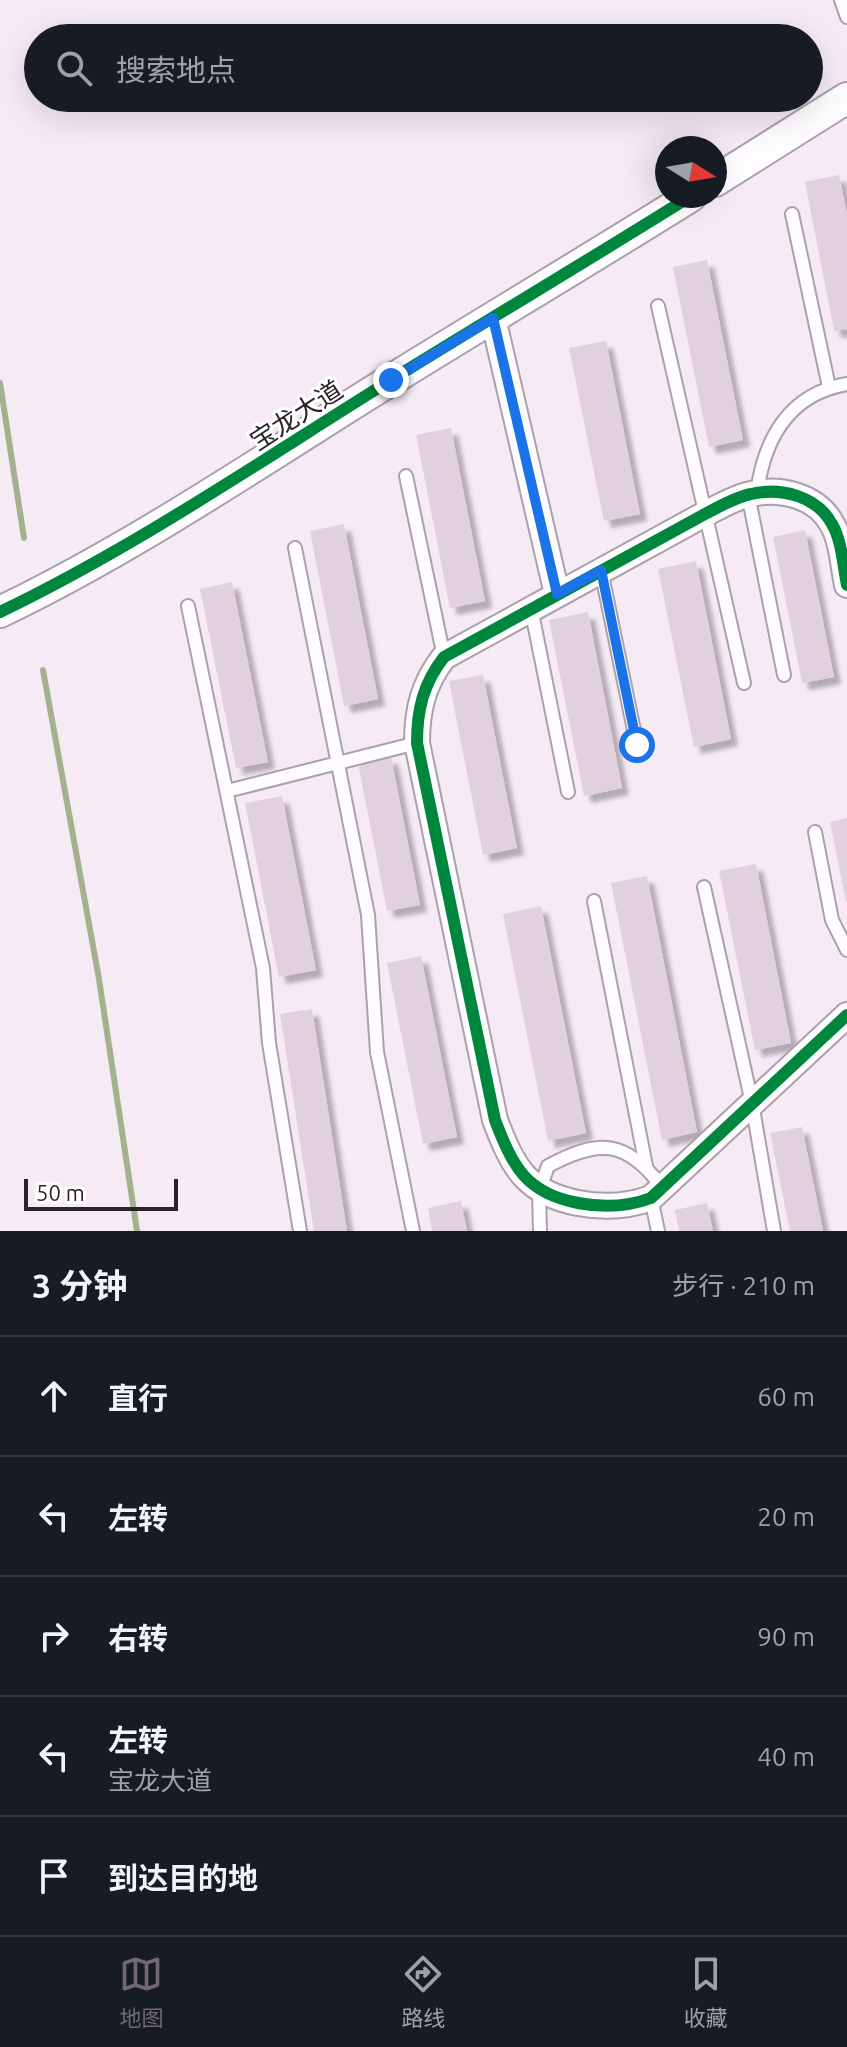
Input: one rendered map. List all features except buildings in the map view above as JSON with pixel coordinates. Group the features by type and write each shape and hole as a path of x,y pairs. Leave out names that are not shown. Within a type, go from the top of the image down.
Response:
{"street":[{"path":"727,173 847,98"},
{"name":"宝龙大道","path":"0,612 66,579 190,508 672,208"},
{"path":"493,318 557,594"},
{"path":"846,1023 752,1103 656,1192 631,1205 596,1207 539,1191 524,1177 506,1148 495,1120 417,743 417,718 421,697 433,671 444,657 705,514 753,494 794,495 819,506 834,527 847,585"}],"lane":[{"path":"841,0 847,17"},
{"path":"792,214 829,387"},
{"path":"658,306 744,683"},
{"path":"784,675 753,494 766,449 780,425 799,405 829,387 847,384"},
{"path":"406,476 444,657"},
{"path":"295,548 368,915 377,1052 413,1231"},
{"path":"601,570 637,745"},
{"path":"188,606 263,968 269,1043 300,1231"},
{"path":"531,608 568,792"},
{"path":"227,791 417,743"},
{"path":"815,832 832,920 847,950"},
{"path":"704,887 752,1103 774,1231"},
{"path":"594,901 646,1166 656,1192 658,1231"},
{"path":"540,1231 539,1191 548,1166 591,1147 635,1157 646,1166"}],"waterway":[{"path":"0,383 24,538"},
{"path":"43,670 99,979 137,1231"}],"cycle path":[{"path":"0,612 150,531 671,208"},
{"path":"847,585 835,531 817,507 808,500 786,493 762,492 739,497 444,657 431,677 423,698 417,743 495,1120 515,1164 534,1185 560,1198 597,1206 624,1205 651,1198 847,1015"}],"route":[{"path":"391,380 493,318 557,594 601,570 637,745"}]}
